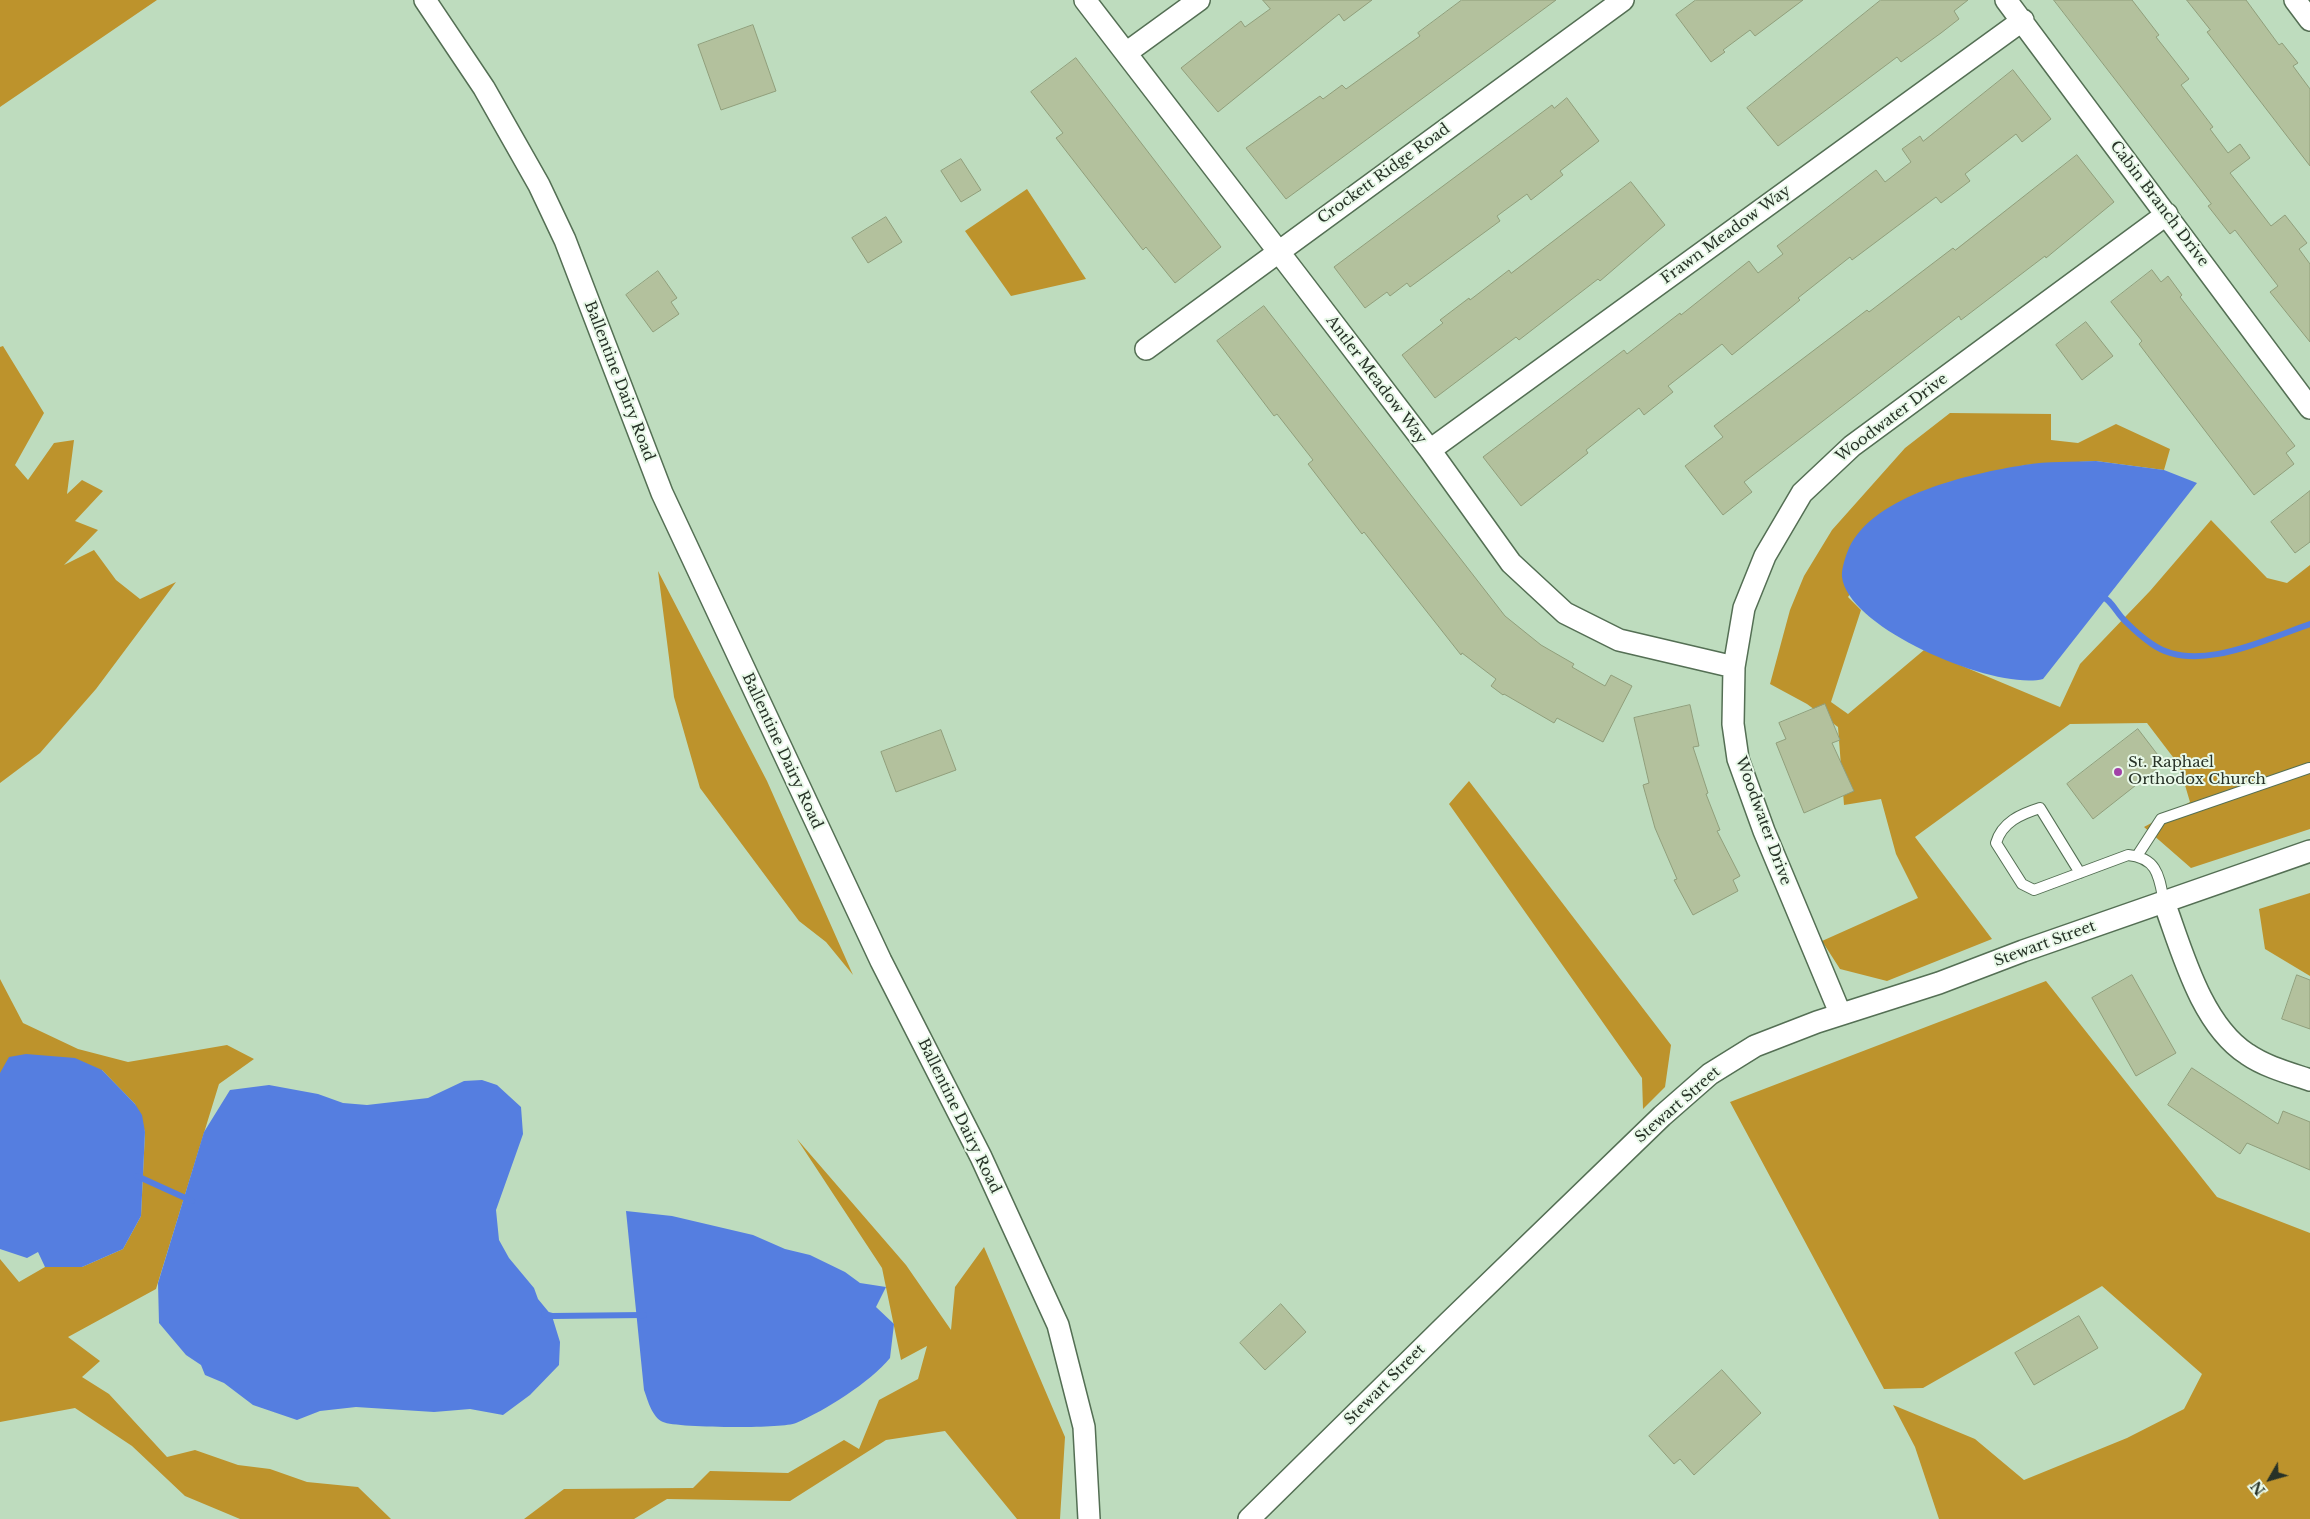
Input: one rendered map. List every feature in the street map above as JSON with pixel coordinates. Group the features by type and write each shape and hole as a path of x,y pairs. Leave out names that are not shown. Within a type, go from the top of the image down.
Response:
{"street":[{"name":"Ballentine Dairy Road","path":"425,0 484,88 540,185 565,240 662,493 749,683 881,961 981,1157 1058,1325 1084,1427 1089,1519"},
{"name":"Antler Meadow Way","path":"1085,0 1430,450 1511,563 1565,613 1619,640 1734,667"},
{"path":"1126,53 1199,0"},
{"name":"Crockett Ridge Road","path":"1146,349 1623,0"},
{"name":"Cabin Branch Drive","path":"2006,0 2023,20 2310,408"},
{"path":"2295,0 2310,20"},
{"name":"Frawn Meadow Way","path":"1430,450 2023,20"},
{"name":"Woodwater Drive","path":"1840,1014 1764,831 1738,759 1733,724 1734,667 1744,608 1765,556 1802,493 1852,446 2167,214"},
{"name":"Stewart Street","path":"1249,1519 1662,1116 1710,1074 1755,1046 1840,1014 1939,983 2310,851"},
{"path":"2164,902 2193,984 2220,1027 2234,1045 2267,1065 2310,1080"}],"lane":[{"path":"2138,856 2161,819 2309,768"},
{"path":"2080,873 2040,808 2018,815 1998,834 1996,843 2022,884 2034,890 2128,856 2138,856 2148,860 2159,874 2164,902"}],"shaded area":[{"path":"0,0 157,0 0,107"},
{"path":"1027,189 1086,279 1011,296 965,231"},
{"path":"3,346 44,413 15,465 28,480 54,443 74,440 67,494 82,480 103,491 75,521 98,530 64,565 94,550 116,580 140,599 176,582 96,689 40,753 0,783 0,347"},
{"path":"1950,413 2051,414 2051,440 2078,443 2116,424 2170,449 2164,470 2096,461 2026,465 1950,482 1916,494 1848,597 1861,610 1831,702 1848,714 1924,650 2060,707 2080,664 2150,591 2211,520 2267,578 2287,583 2310,565 2310,829 2191,868 2144,827 2190,802 2179,765 2147,723 2070,724 1915,837 1992,939 1887,981 1840,969 1822,941 1918,898 1896,854 1881,799 1844,805 1838,727 1807,704 1770,684 1790,610 1804,576 1832,530 1905,448"},
{"path":"658,571 767,781 853,975 826,942 799,921 700,788 674,697"},
{"path":"1469,781 1671,1045 1665,1087 1643,1109 1642,1078 1449,804"},
{"path":"2310,893 2310,976 2265,949 2259,909"},
{"path":"0,979 23,1023 78,1049 128,1062 227,1045 254,1059 219,1084 156,1289 68,1337 100,1361 82,1377 109,1394 167,1457 195,1450 238,1465 270,1469 307,1482 358,1487 391,1519 240,1519 185,1496 132,1446 75,1408 0,1422 0,1259 19,1282 45,1267 82,1267 123,1249 141,1216 145,1132 135,1104 102,1070 0,1075"},
{"path":"2046,981 2217,1197 2310,1233 2310,1519 1939,1519 1915,1447 1893,1405 1975,1439 2024,1480 2127,1438 2184,1409 2202,1374 2102,1286 1923,1388 1884,1389 1730,1102"},
{"path":"797,1139 906,1265 951,1330 955,1287 984,1247 1065,1437 1060,1519 1017,1519 945,1431 886,1440 790,1501 667,1499 634,1519 524,1519 564,1489 693,1488 710,1471 788,1473 844,1440 859,1449 879,1400 918,1379 927,1346 901,1360 882,1268"}],"water":[{"path":"2096,461 2164,470 2197,483 2043,679 2021,680 1993,675 1960,666 1927,652 1869,617 1850,597 1842,577 1844,562 1849,548 1862,529 1880,514 1902,500 1952,481 2002,469 2042,463"},
{"path":"26,1054 75,1058 102,1070 135,1104 142,1115 145,1132 141,1216 123,1249 82,1267 45,1267 38,1252 27,1258 0,1249 0,1073 9,1057"},
{"path":"482,1080 497,1085 521,1107 523,1134 496,1210 499,1240 509,1258 534,1288 538,1299 552,1316 560,1342 559,1365 530,1395 503,1415 470,1409 434,1412 356,1407 320,1411 297,1420 253,1405 224,1383 205,1375 201,1365 186,1355 159,1323 158,1283 204,1132 230,1090 269,1085 318,1094 343,1103 367,1105 428,1098 464,1081"},
{"path":"626,1211 672,1216 753,1235 785,1249 810,1255 845,1272 860,1283 886,1287 876,1307 894,1324 890,1358 871,1377 846,1395 796,1423 771,1426 729,1427 687,1426 659,1420 653,1413 644,1390"}],"building":[{"path":"1263,0 1372,0 1344,21 1339,14 1218,112 1181,68 1241,21 1245,27 1270,9"},
{"path":"1462,0 1556,0 1286,199 1246,148 1320,96 1323,99 1342,85 1346,89 1420,36 1418,33"},
{"path":"1696,0 1803,0 1755,36 1750,30 1723,50 1725,52 1711,62 1676,15"},
{"path":"1881,0 1968,0 1954,11 1959,19 1941,33 1901,62 1897,57 1778,146 1747,108"},
{"path":"2054,0 2132,0 2159,35 2156,37 2189,79 2181,85 2213,127 2210,129 2228,153 2240,144 2250,158 2230,173 2271,226 2285,215 2307,243 2299,249 2310,264 2310,342 2270,292 2278,286 2235,230 2230,234 2208,206 2211,204"},
{"path":"2187,0 2246,0 2279,45 2282,43 2298,63 2293,66 2310,89 2310,166 2207,32 2210,30"},
{"path":"753,25 776,91 721,110 698,45"},
{"path":"1076,58 1221,247 1175,283 1146,247 1143,250 1056,138 1063,133 1031,92"},
{"path":"2013,70 2051,119 2022,142 2016,134 1965,174 1970,181 1941,203 1936,197 1852,260 1850,257 1798,298 1800,300 1732,355 1722,344 1668,386 1673,392 1644,415 1639,408 1586,450 1588,453 1521,506 1483,457 1624,350 1627,354 1680,313 1681,315 1749,261 1758,273 1783,254 1777,246 1876,170 1885,182 1911,162 1902,149 1920,136 1923,141"},
{"path":"1567,98 1599,141 1560,171 1563,175 1531,200 1527,194 1497,216 1500,221 1410,287 1407,283 1390,296 1387,292 1365,308 1334,267 1552,105 1554,108"},
{"path":"2077,155 2114,202 2046,258 2045,256 1961,320 1959,316 1744,482 1752,492 1723,515 1685,466 1723,437 1714,426 1867,310 1869,312 1953,248 1955,250"},
{"path":"961,159 981,190 961,202 941,171"},
{"path":"1631,182 1665,225 1600,281 1598,279 1519,340 1516,337 1435,398 1402,355 1443,323 1440,320 1469,298 1470,300 1509,270 1511,273"},
{"path":"886,217 902,242 868,263 852,238"},
{"path":"2152,270 2161,282 2168,276 2182,295 2180,297 2295,446 2286,453 2294,464 2254,495 2139,344 2142,341 2111,302"},
{"path":"658,271 677,298 671,302 679,314 653,332 626,295"},
{"path":"1264,306 1505,616 1541,645 1574,664 1572,667 1605,686 1611,675 1632,686 1603,742 1557,718 1554,723 1503,695 1491,686 1496,679 1462,653 1461,655 1364,532 1362,534 1348,516 1308,464 1313,460 1277,414 1274,416 1217,341"},
{"path":"2086,322 2113,356 2082,380 2056,345"},
{"path":"2310,491 2310,542 2295,553 2271,522"},
{"path":"1825,704 1840,740 1832,743 1854,791 1804,813 1776,743 1786,739 1779,723"},
{"path":"1690,705 1699,746 1693,747 1708,793 1706,794 1720,830 1717,831 1740,876 1733,880 1738,891 1693,915 1674,880 1677,879 1655,828 1643,785 1649,783 1634,718"},
{"path":"2138,729 2164,763 2093,819 2067,784"},
{"path":"941,730 956,770 896,792 881,752"},
{"path":"2132,975 2176,1053 2136,1076 2092,998"},
{"path":"2297,975 2310,980 2310,1029 2282,1019"},
{"path":"2192,1068 2278,1124 2283,1111 2310,1122 2310,1170 2247,1143 2240,1154 2168,1105"},
{"path":"1281,1304 1306,1332 1265,1370 1240,1343"},
{"path":"2079,1316 2098,1348 2034,1385 2015,1353"},
{"path":"1722,1370 1761,1413 1694,1475 1680,1459 1674,1464 1649,1436"}],"waterway":[{"path":"2100,595 2111,603 2132,628 2152,644 2169,653 2189,656 2231,651 2310,624"},
{"path":"137,1176 192,1201"},
{"path":"544,1314 552,1316 644,1315"}],"place":[{"name":"St. Raphael Orthodox Church","path":"2118,772"}]}
